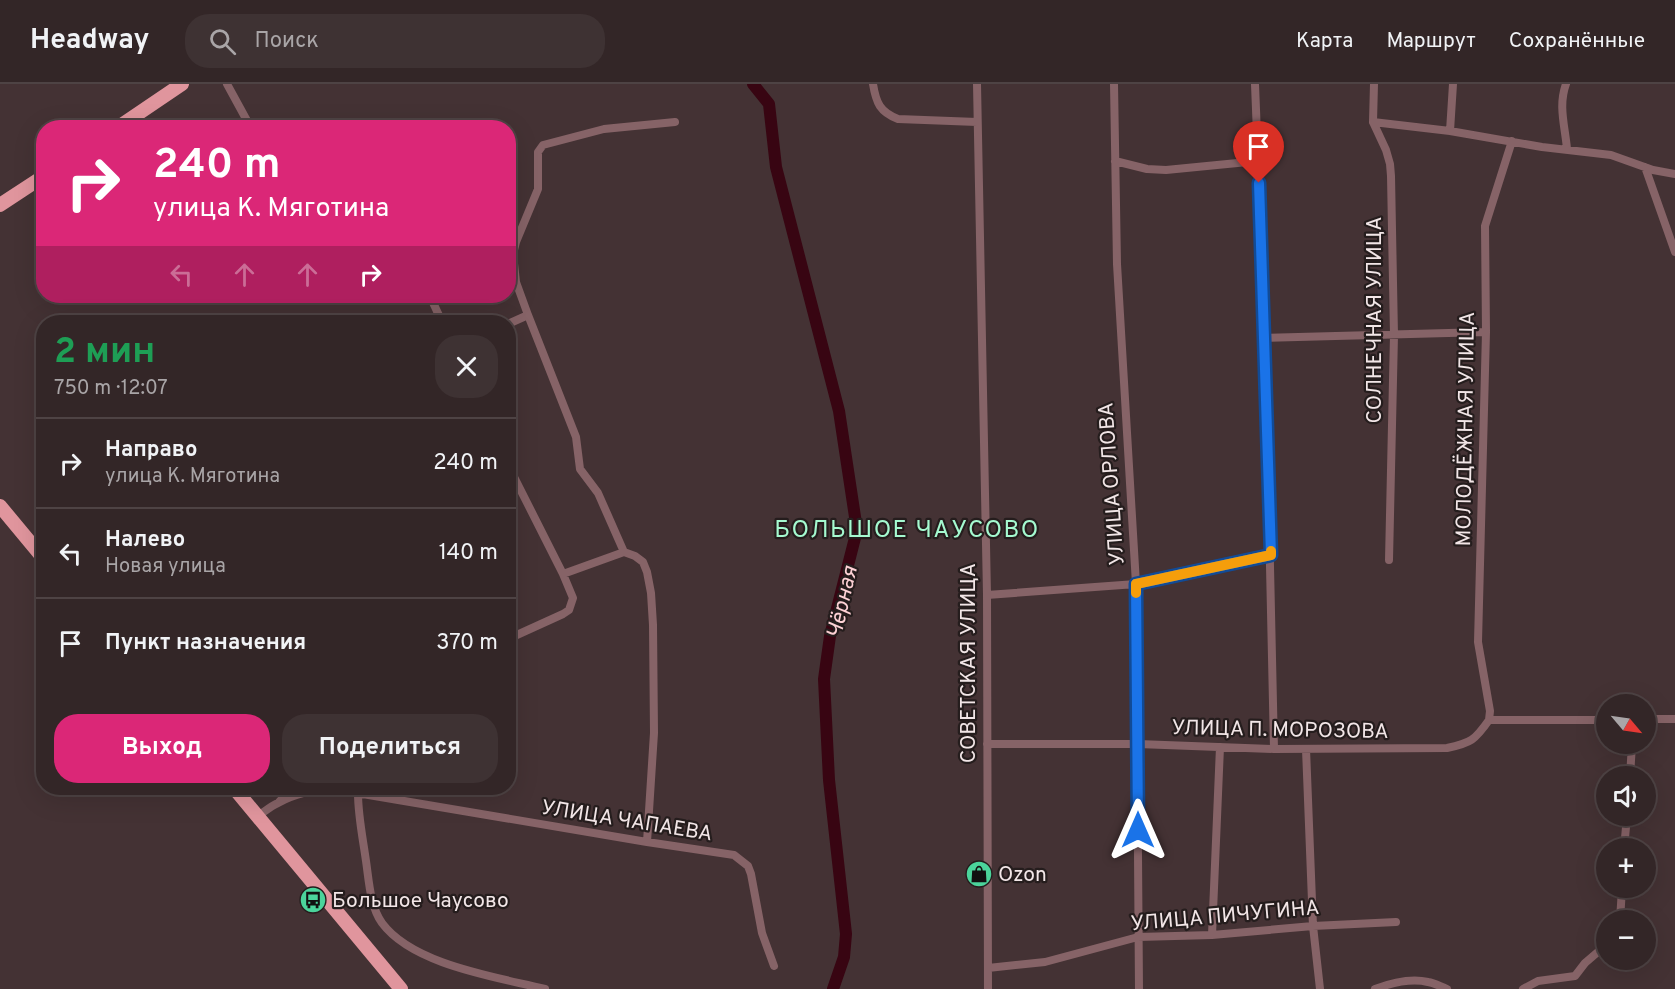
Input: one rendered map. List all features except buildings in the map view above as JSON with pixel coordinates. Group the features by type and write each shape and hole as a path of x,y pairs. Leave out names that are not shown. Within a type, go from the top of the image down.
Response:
{"highway":[{"path":"129,120 182,84"},
{"path":"0,205 36,181"},
{"path":"0,506 36,549"},
{"path":"240,795 401,989"}],"street":[{"path":"227,84 247,120"},
{"path":"873,84 879,106 886,115 898,119 977,122"},
{"name":"СОВЕТСКАЯ УЛИЦА","path":"977,84 987,595 988,989"},
{"name":"УЛИЦА ОРЛОВА","path":"1114,84 1120,334 1136,584 1139,989"},
{"path":"1255,84 1265,338 1274,749"},
{"name":"СОЛНЕЧНАЯ УЛИЦА","path":"1374,84 1373,122 1390,164 1394,334 1389,560"},
{"path":"1450,131 1452,84"},
{"path":"1566,84 1562,93 1561,106 1567,149"},
{"path":"516,242 538,189 538,152 543,145 604,129 675,122"},
{"path":"1373,122 1611,155 1645,167 1675,174"},
{"name":"МОЛОДЁЖНАЯ УЛИЦА","path":"1489,720 1490,711 1478,642 1486,332 1485,226 1512,141"},
{"path":"1115,161 1147,169 1167,170 1258,161"},
{"path":"1645,167 1675,252"},
{"path":"516,282 576,437 580,469 598,493 624,552"},
{"path":"516,320 528,315"},
{"path":"1265,338 1486,332"},
{"path":"516,481 573,598 569,610 563,614 516,635"},
{"path":"563,574 624,552 643,562 647,573 653,625 654,734 647,843"},
{"path":"987,595 1136,584 1271,555"},
{"path":"1656,719 1675,719"},
{"path":"1489,720 1596,720"},
{"name":"УЛИЦА П. МОРОЗОВА","path":"987,744 1138,744 1274,749 1447,748 1462,745 1477,737 1489,720"},
{"path":"1212,935 1220,747"},
{"path":"1306,748 1313,926 1320,989"},
{"path":"278,802 285,795"},
{"name":"УЛИЦА ЧАПАЕВА","path":"258,816 278,802 301,795"},
{"path":"358,795 358,810 371,890 375,909 382,923 404,943 430,957 448,964 545,989"},
{"name":"УЛИЦА ЧАПАЕВА","path":"370,795 647,843 734,855 743,860 751,874 762,933 774,966"},
{"name":"УЛИЦА ПИЧУГИНА","path":"988,968 1045,962 1138,937 1212,935 1313,926 1396,922"},
{"path":"1522,989 1538,981 1575,976 1596,954"},
{"path":"1375,989 1391,983 1410,981 1428,981 1447,989"}],"waterway":[{"name":"Чёрная","path":"753,84 769,104 776,167 839,411 857,530 830,636 824,679 829,780 846,934 844,957 833,989"}],"slow traffic":[{"path":"1136,593 1136,584 1271,555 1271,551"}],"place":[{"name":"Ozon","path":"979,874"},
{"name":"Большое Чаусово","path":"313,900"}],"district":[{"name":"БОЛЬШОЕ ЧАУСОВО","path":"907,529"}],"route":[{"path":"1138,830 1136,584 1271,555 1259,183"}]}
